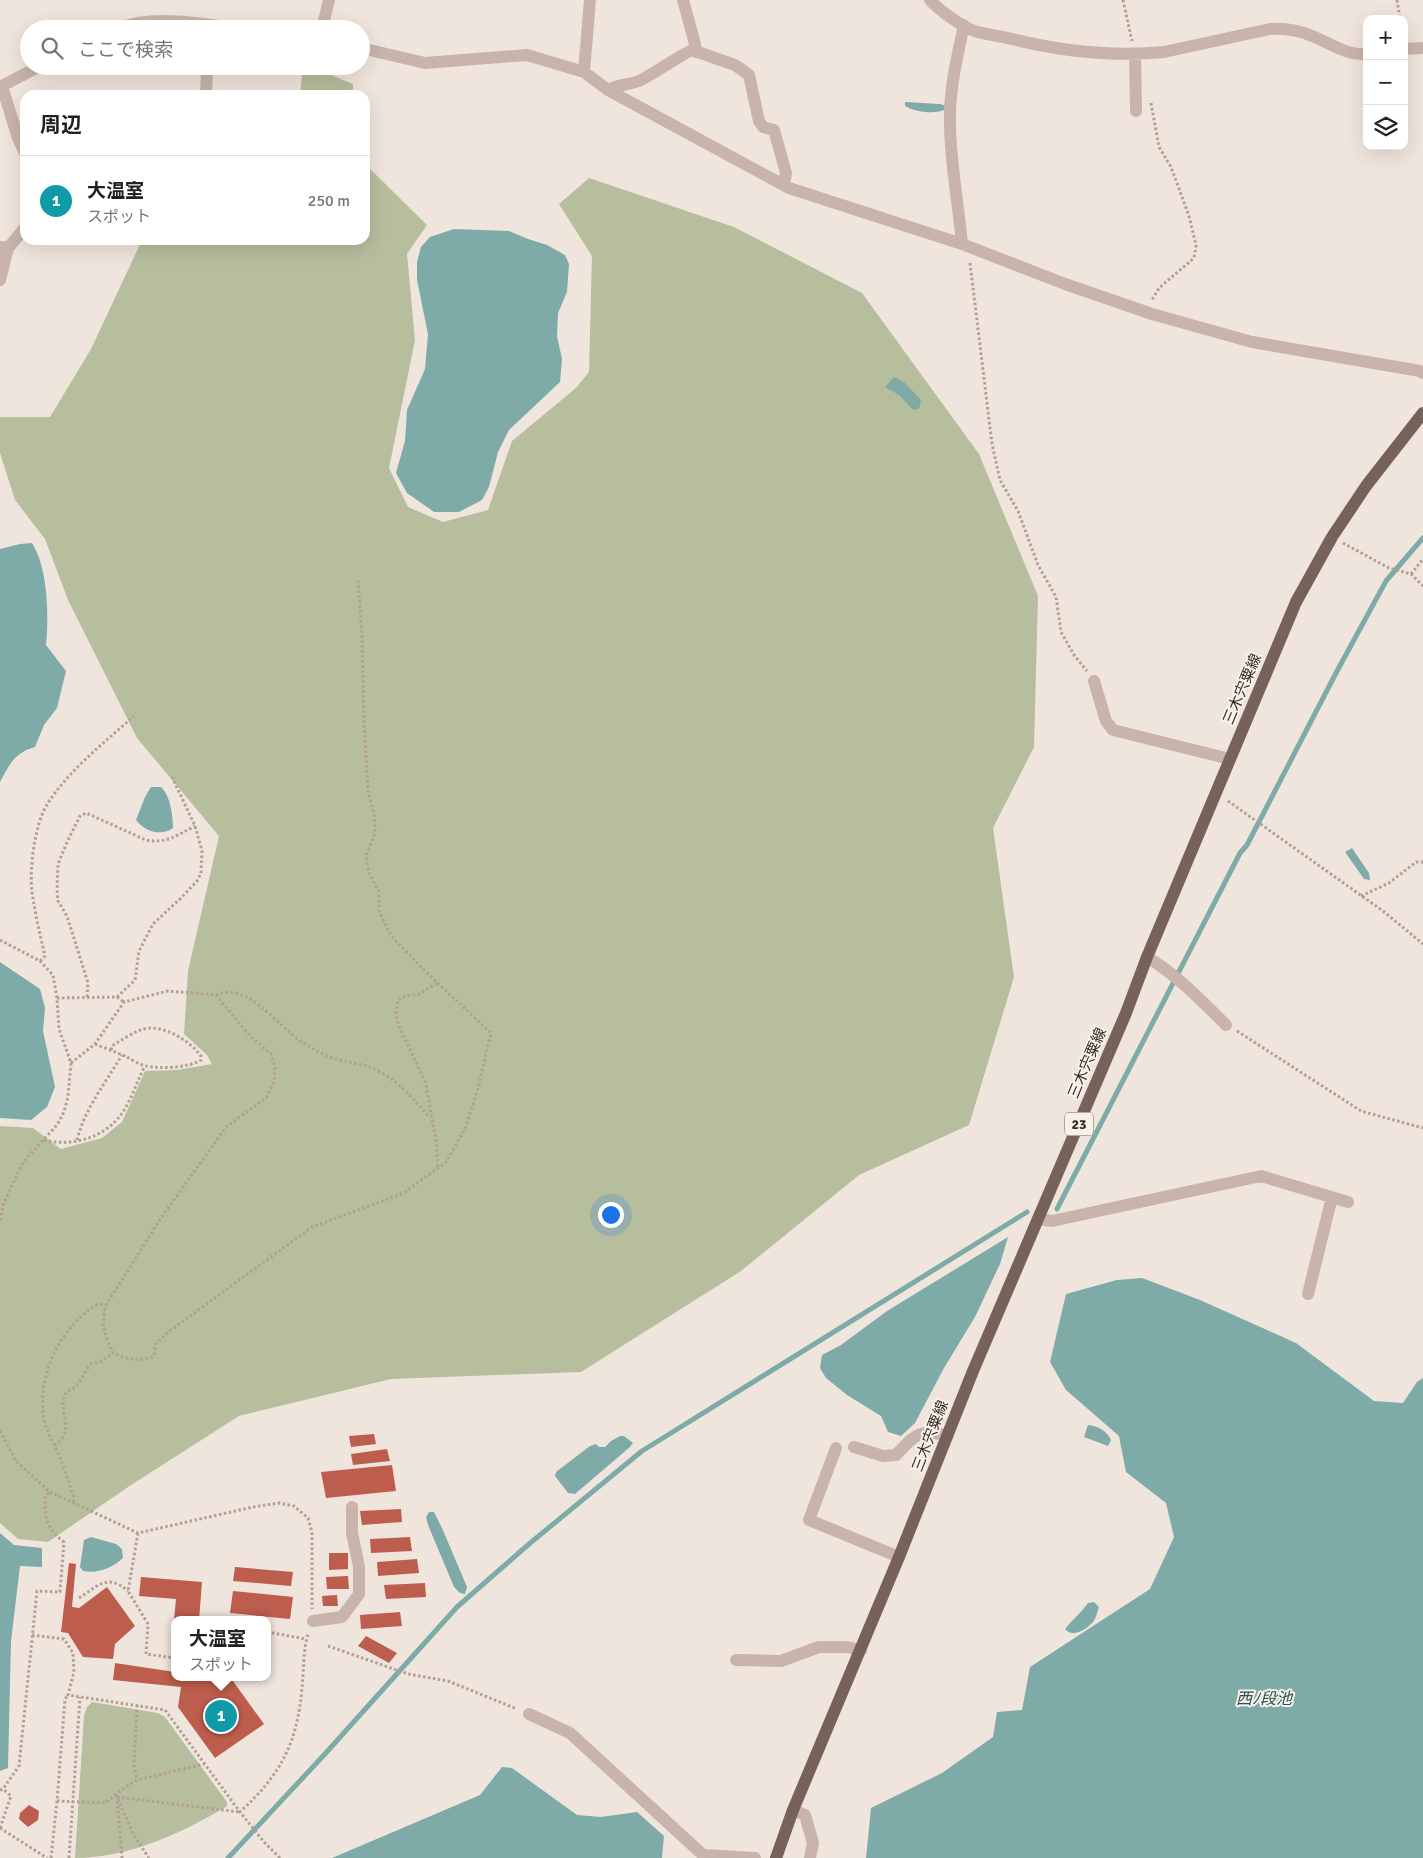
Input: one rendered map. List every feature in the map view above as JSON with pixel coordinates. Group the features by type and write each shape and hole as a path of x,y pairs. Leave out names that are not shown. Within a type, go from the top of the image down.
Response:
{"main road":[{"name":"三木宍粟線","path":"776,1858 793,1810 899,1557 972,1371 1126,1013 1146,958 1213,796 1296,602 1332,537 1366,486 1423,414"}],"street":[{"path":"324,20 329,0"},
{"path":"584,72 590,0"},
{"path":"683,0 696,52"},
{"path":"930,0 937,8 972,30 1041,46 1108,54 1164,52 1270,29 1283,28 1310,35 1356,55 1363,54"},
{"path":"964,24 955,64 950,110 950,136 967,246"},
{"path":"1408,50 1423,48"},
{"path":"370,50 424,63 527,55 584,72 608,90 784,185 967,246 1065,284 1148,313 1252,342 1423,373"},
{"path":"608,90 614,86 639,81 692,50 735,65 749,75 759,121 764,127 774,130 786,173 784,185"},
{"path":"1135,54 1136,111"},
{"path":"20,142 1,86 22,75"},
{"path":"206,90 207,75"},
{"path":"0,280 4,248 20,233"},
{"path":"1094,681 1106,721 1113,730 1230,759"},
{"path":"1146,958 1162,967 1182,983 1226,1024"},
{"path":"1038,1219 1052,1222 1261,1176 1348,1202"},
{"path":"1308,1294 1332,1197"},
{"path":"854,1447 883,1456 896,1455 913,1436 926,1432 948,1435"},
{"path":"836,1448 809,1520 899,1557"},
{"path":"312,1621 342,1618 359,1594 359,1567 352,1533 352,1507"},
{"path":"736,1660 781,1661 819,1647 847,1646 861,1650"},
{"path":"529,1714 570,1733 703,1855 755,1858"},
{"path":"793,1810 805,1815 813,1843 810,1858"}],"path":[{"path":"1123,0 1135,54"},
{"path":"1397,0 1399,15"},
{"path":"1148,313 1150,304 1159,288 1194,258 1196,245 1189,216 1171,167 1160,147 1150,101"},
{"path":"967,246 992,444 1000,480 1018,511 1038,565 1056,597 1062,632 1074,655 1094,681"},
{"path":"1332,537 1389,568 1411,574 1423,586"},
{"path":"1411,574 1423,558"},
{"path":"216,995 250,1036 271,1054 276,1067 274,1082 266,1098 226,1128 161,1218 106,1305 102,1320 105,1336 113,1353 126,1359 145,1360 154,1356 156,1344 168,1332 312,1227 404,1193 446,1162 464,1129 477,1092 491,1033 437,983 391,936 380,911 378,892 369,873 366,856 374,833 374,814 368,792 358,580"},
{"path":"40,961 45,956 32,890 32,857 38,828 47,804 81,765 134,716"},
{"path":"117,997 135,980 140,950 153,924 197,881 201,873 202,851 195,826 172,776"},
{"path":"1213,796 1226,800 1383,910 1423,944"},
{"path":"87,997 88,983 67,916 58,901 57,889 58,864 80,816 86,813 146,840 156,842 166,841 195,826"},
{"path":"1361,896 1389,883 1416,862 1423,862"},
{"path":"0,940 40,961 52,975 57,998 59,1028 72,1063 68,1097 64,1112 57,1125 24,1162 3,1205 0,1222"},
{"path":"437,983 419,994 402,997 398,1000 396,1013 398,1024 426,1084 430,1118 436,1140 438,1168"},
{"path":"72,1063 96,1044 124,1002 168,992 216,995 223,992 238,993 249,998 302,1042 335,1059 366,1066 380,1072 404,1089 430,1118"},
{"path":"57,998 117,997 124,1002"},
{"path":"1226,1024 1361,1111 1423,1128"},
{"path":"96,1044 111,1051 122,1055 145,1066 166,1067 201,1060 201,1056 188,1043 165,1030 142,1029 112,1046 111,1051"},
{"path":"77,1140 88,1112 122,1055"},
{"path":"44,1140 58,1144 87,1139 98,1134 116,1121 127,1105 145,1066"},
{"path":"73,1502 74,1498 47,1430 43,1403 44,1384 52,1356 76,1321 98,1304 106,1305"},
{"path":"54,1445 64,1437 66,1428 63,1399 66,1393 76,1387 91,1364 102,1361 113,1353"},
{"path":"0,1431 16,1461 50,1492 138,1533 279,1503 294,1506 308,1518 312,1532 312,1621 306,1639 300,1713 295,1736 274,1775 258,1796 240,1812 117,1797"},
{"path":"32,1635 64,1639 74,1653 74,1672 68,1695 65,1699 58,1801 49,1858 0,1828 11,1796 2,1789 19,1766 32,1635 37,1591 60,1592 64,1542 52,1534 45,1514 45,1496 50,1492"},
{"path":"128,1591 138,1533"},
{"path":"79,1598 104,1582 119,1583 128,1591 148,1624 146,1654 171,1657"},
{"path":"271,1633 306,1639"},
{"path":"328,1646 408,1674 448,1681 529,1714"},
{"path":"68,1695 165,1710 251,1827 280,1858"},
{"path":"69,1858 80,1697"},
{"path":"137,1705 134,1766 137,1780"},
{"path":"58,1801 105,1803 137,1780 204,1764"},
{"path":"122,1858 117,1797 127,1786"},
{"path":"117,1797 133,1834 149,1858"}],"green space":[{"path":"302,75 331,75 353,84 353,90 301,90"},
{"path":"370,169 427,225 407,254 415,340 389,468 408,507 443,522 488,510 512,441 576,388 589,372 592,256 559,204 589,178 734,227 862,293 979,454 1038,596 1034,747 993,828 1014,977 969,1125 859,1175 741,1271 581,1372 391,1379 239,1416 131,1485 48,1542 18,1539 0,1523 0,1126 33,1128 61,1149 102,1138 122,1122 145,1071 177,1070 212,1064 207,1055 184,1034 188,971 219,836 137,738 68,600 45,539 15,500 0,453 0,417 50,417 91,349 140,245 370,245"},
{"path":"92,1702 158,1713 165,1717 227,1802 227,1806 192,1826 135,1849 95,1857 75,1858 84,1716 87,1707"}],"water":[{"path":"905,102 940,104 946,106 946,109 937,112 919,111 905,106"},
{"path":"454,229 509,231 547,245 565,255 569,264 567,292 558,313 557,336 562,359 560,382 509,430 498,452 489,487 482,500 459,512 434,512 407,493 396,473 405,441 407,410 425,369 428,334 417,280 417,262 421,247 430,237"},
{"path":"894,377 905,383 921,400 919,409 913,410 899,395 885,387"},
{"path":"32,543 41,566 46,592 46,645 66,671 57,708 44,725 35,747 22,752 13,760 0,782 0,549"},
{"path":"151,787 161,787 169,800 173,828 168,831 153,832 143,827 136,820"},
{"path":"1352,848 1369,873 1370,880 1364,879 1345,852"},
{"path":"0,962 40,989 45,1008 43,1031 55,1087 47,1107 31,1120 0,1118"},
{"path":"1008,1237 1000,1264 975,1317 944,1368 915,1423 901,1436 888,1432 881,1416 847,1395 826,1378 820,1368 822,1355 841,1345 887,1311"},
{"name":"西ﾉ段池","path":"1142,1278 1200,1300 1296,1343 1374,1401 1403,1403 1417,1382 1423,1378 1423,1858 866,1858 871,1808 942,1773 993,1737 997,1712 1022,1710 1030,1667 1150,1589 1174,1537 1166,1503 1126,1472 1119,1436 1066,1390 1050,1362 1066,1294 1117,1280"},
{"path":"1088,1425 1095,1426 1107,1434 1111,1440 1108,1446 1084,1437"},
{"path":"620,1436 624,1436 633,1443 630,1447 575,1494 568,1493 555,1476 556,1472 590,1446 596,1444 599,1447 605,1447"},
{"path":"429,1512 434,1512 442,1528 467,1587 465,1594 460,1593 454,1587 428,1525 426,1517"},
{"path":"0,1533 14,1545 42,1548 42,1567 20,1566 11,1641 8,1768 0,1771"},
{"path":"91,1537 116,1544 122,1549 123,1558 114,1565 104,1569 94,1572 83,1571 80,1567 84,1540"},
{"path":"1094,1602 1099,1607 1095,1619 1090,1625 1079,1632 1068,1632 1065,1629 1088,1603"},
{"path":"502,1767 512,1768 577,1815 601,1817 637,1812 664,1836 662,1858 332,1858 480,1795"}],"building":[{"path":"374,1434 376,1444 351,1447 349,1436"},
{"path":"387,1449 390,1461 353,1465 351,1454"},
{"path":"392,1465 396,1491 326,1498 321,1472"},
{"path":"401,1509 402,1522 362,1525 360,1511"},
{"path":"410,1537 412,1551 371,1553 370,1539"},
{"path":"329,1553 348,1553 348,1569 329,1570"},
{"path":"417,1559 419,1573 378,1576 377,1562"},
{"path":"69,1563 76,1564 72,1607 79,1608 107,1587 135,1626 115,1644 113,1659 83,1657 68,1633 61,1632"},
{"path":"235,1567 293,1572 291,1586 233,1581"},
{"path":"348,1576 349,1589 327,1589 326,1577"},
{"path":"141,1577 202,1582 199,1616 174,1616 176,1599 139,1596"},
{"path":"425,1583 426,1597 386,1599 384,1585"},
{"path":"233,1591 293,1597 290,1619 230,1613"},
{"path":"337,1595 338,1606 323,1606 322,1596"},
{"path":"400,1612 402,1626 361,1629 360,1615"},
{"path":"366,1636 397,1653 389,1663 358,1646"},
{"path":"115,1663 171,1671 171,1681 233,1681 264,1724 215,1758 178,1707 181,1687 113,1680"},
{"path":"29,1805 39,1811 38,1820 28,1827 19,1819 20,1813"}],"waterway":[{"path":"1057,1209 1240,853 1247,845 1386,581 1423,538"},
{"path":"228,1858 457,1607 529,1544 642,1451 1027,1212"}],"place":[{"name":"大温室","path":"221,1716"}]}
